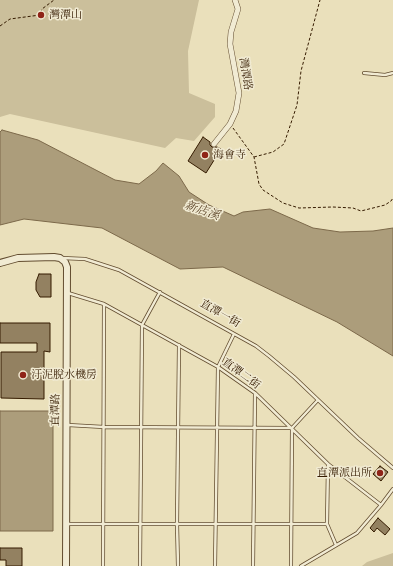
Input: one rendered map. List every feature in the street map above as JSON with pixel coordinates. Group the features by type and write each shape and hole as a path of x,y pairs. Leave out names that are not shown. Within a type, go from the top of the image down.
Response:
{"street":[{"name":"灣潭路","path":"214,144 230,124 236,111 239,93 230,44 231,32 238,9 235,0"},
{"name":"直潭一街","path":"0,263 28,257 60,258"},
{"name":"直潭路","path":"60,258 65,262 67,267 68,293 66,566"}],"lane":[{"path":"364,73 385,75 393,73"},
{"name":"直潭一街","path":"60,258 85,259 106,265 125,273 234,334 269,356 393,468"},
{"path":"140,566 142,325 160,292"},
{"name":"直潭二街","path":"68,293 104,304 179,344 218,367 255,393 328,464 382,505"},
{"path":"103,566 104,304"},
{"path":"215,566 218,367 234,334"},
{"path":"178,566 179,344"},
{"path":"253,566 255,393"},
{"path":"291,566 292,428 317,400"},
{"path":"66,425 104,427 178,426 292,428"},
{"path":"328,464 326,524 336,545"},
{"path":"301,566 357,533 382,505 393,489"},
{"path":"67,524 326,524"}],"path":[{"path":"0,26 10,19 40,15 42,9 54,0"},
{"path":"254,157 273,152 284,144 297,105 300,71 320,0"},
{"path":"230,124 254,157 259,184 263,190 283,203 299,208 333,207 353,208 360,211 385,205 393,198"}],"shaded area":[{"path":"0,0 199,0 188,51 189,93 215,104 215,117 194,141 176,138 165,148 10,114 0,117"},
{"path":"393,553 393,566 362,566 367,562"}],"water":[{"name":"新店溪","path":"2,130 38,140 115,180 139,184 156,171 163,163 179,176 189,192 209,205 234,216 243,212 270,209 313,228 340,232 373,231 393,228 393,356 337,322 223,267 180,269 102,228 24,219 0,225 0,132"},
{"path":"0,411 53,411 53,531 0,531"}],"building":[{"name":"海會寺","path":"203,137 210,142 212,147 221,149 206,173 188,161"},
{"path":"39,274 51,274 51,297 40,297 36,290 36,282"},
{"name":"汙泥脫水機房","path":"0,323 50,323 50,352 44,351 44,399 1,398 1,352 37,352 37,343 0,343"},
{"name":"直潭派出所","path":"380,466 388,472 381,481 373,474"},
{"path":"378,518 390,529 385,535 377,528 374,532 370,528"},
{"path":"0,548 22,548 22,566 6,566 6,560 0,560"}],"place":[{"name":"灣潭山","path":"41,15"},
{"name":"海會寺","path":"205,155"},
{"name":"汙泥脫水機房","path":"23,375"},
{"name":"直潭派出所","path":"380,473"}]}
